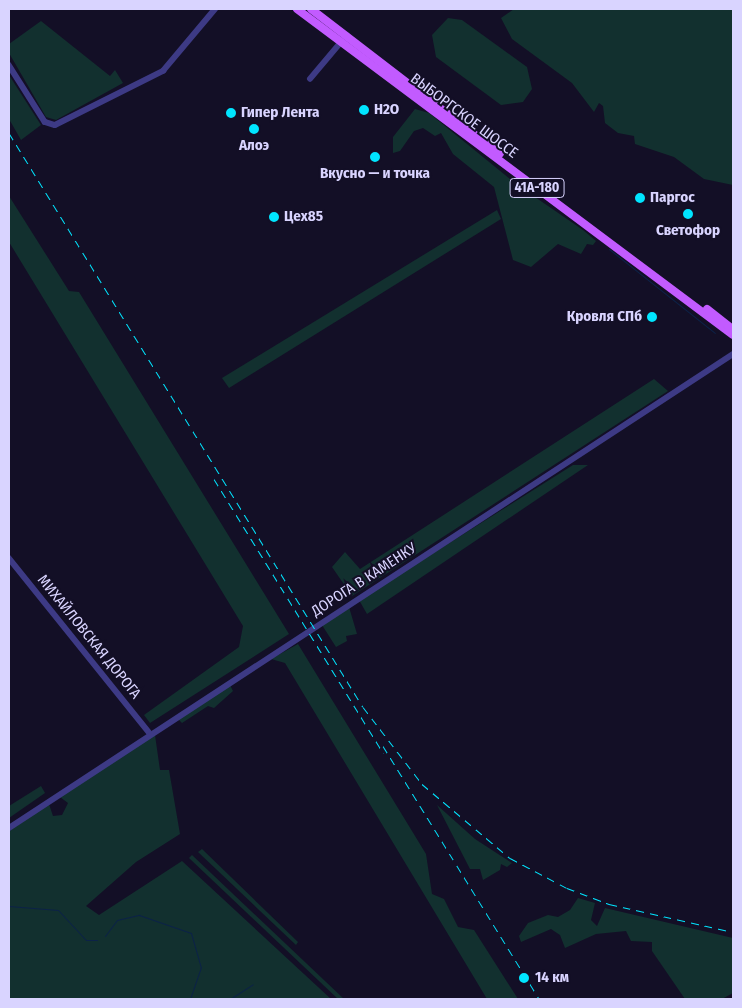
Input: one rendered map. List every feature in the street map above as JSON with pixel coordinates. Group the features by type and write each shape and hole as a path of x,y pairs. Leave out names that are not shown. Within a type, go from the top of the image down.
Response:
{"main road":[{"name":"ВЫБОРГСКОЕ ШОССЕ","path":"297,9 733,335"},
{"name":"ВЫБОРГСКОЕ ШОССЕ","path":"311,9 733,329"}],"street":[{"path":"9,65 45,122 55,125 163,71 215,9"},
{"path":"310,79 347,35"},
{"name":"ДОРОГА В КАМЕНКУ","path":"9,828 149,732 733,354"},
{"name":"МИХАЙЛОВСКАЯ ДОРОГА","path":"9,558 149,732"}],"green space":[{"path":"514,9 733,9 733,185 704,179 674,157 635,144 634,136 618,133 605,123 603,106 599,103 594,112 572,83 512,39 501,18"},
{"path":"448,18 462,20 527,67 532,89 523,102 501,105 436,57 432,35"},
{"path":"41,21 110,76 115,70 123,83 56,120 46,117 9,53 9,44"},
{"path":"9,75 41,125 21,140 9,119"},
{"path":"415,109 429,113 516,184 596,241 593,245 587,244 581,254 558,244 531,267 513,260 494,187 453,154 441,133 435,136 423,128 414,131 400,151 393,153 393,137"},
{"path":"9,196 69,291 79,292 289,634 150,723 144,715 239,647 243,626 9,242"},
{"path":"497,210 501,219 229,388 222,378"},
{"path":"654,379 668,391 352,596 332,567 345,552 360,569"},
{"path":"573,465 588,465 367,614 359,600"},
{"path":"349,607 357,634 346,636 347,641 336,647 322,625"},
{"path":"298,644 426,854 432,894 444,899 458,927 474,930 518,999 487,999 285,663 271,659"},
{"path":"230,685 233,691 214,708 208,706 182,723 178,719"},
{"path":"155,735 160,770 169,770 180,834 136,862 86,906 99,915 182,861 331,999 9,999 9,831 49,804 53,816 62,815 68,803 60,797"},
{"path":"41,786 45,793 9,818 9,806"},
{"path":"437,805 475,839 512,863 507,867 501,864 500,870 483,880 480,869 470,869"},
{"path":"202,849 298,942 296,945 198,852"},
{"path":"192,855 344,999 338,999 189,858"},
{"path":"578,898 595,903 591,920 597,926 605,908 733,938 733,993 722,999 685,999 652,951 652,942 631,941 626,931 596,934 565,948 560,935 551,929 521,942 519,936 528,923 548,915 558,917 570,910"}],"waterway":[{"path":"609,249 715,333"},
{"path":"9,906 58,910 86,940 97,940"},
{"path":"105,936 117,920 139,915 191,933 201,967 190,999"},
{"path":"230,999 253,984"}],"railway":[{"path":"9,133 363,707 422,784 510,858 567,888 609,904 733,932"},
{"path":"214,479 383,753"},
{"path":"383,746 539,999"}],"place":[{"name":"H2O","path":"364,110"},
{"name":"Гипер Лента","path":"231,113"},
{"name":"Алоэ","path":"254,129"},
{"name":"Вкусно — и точка","path":"375,157"},
{"name":"Паргос","path":"640,198"},
{"name":"Светофор","path":"688,214"},
{"name":"Цех85","path":"274,217"},
{"name":"Кровля СПб","path":"652,317"},
{"name":"14 км","path":"524,978"}]}
